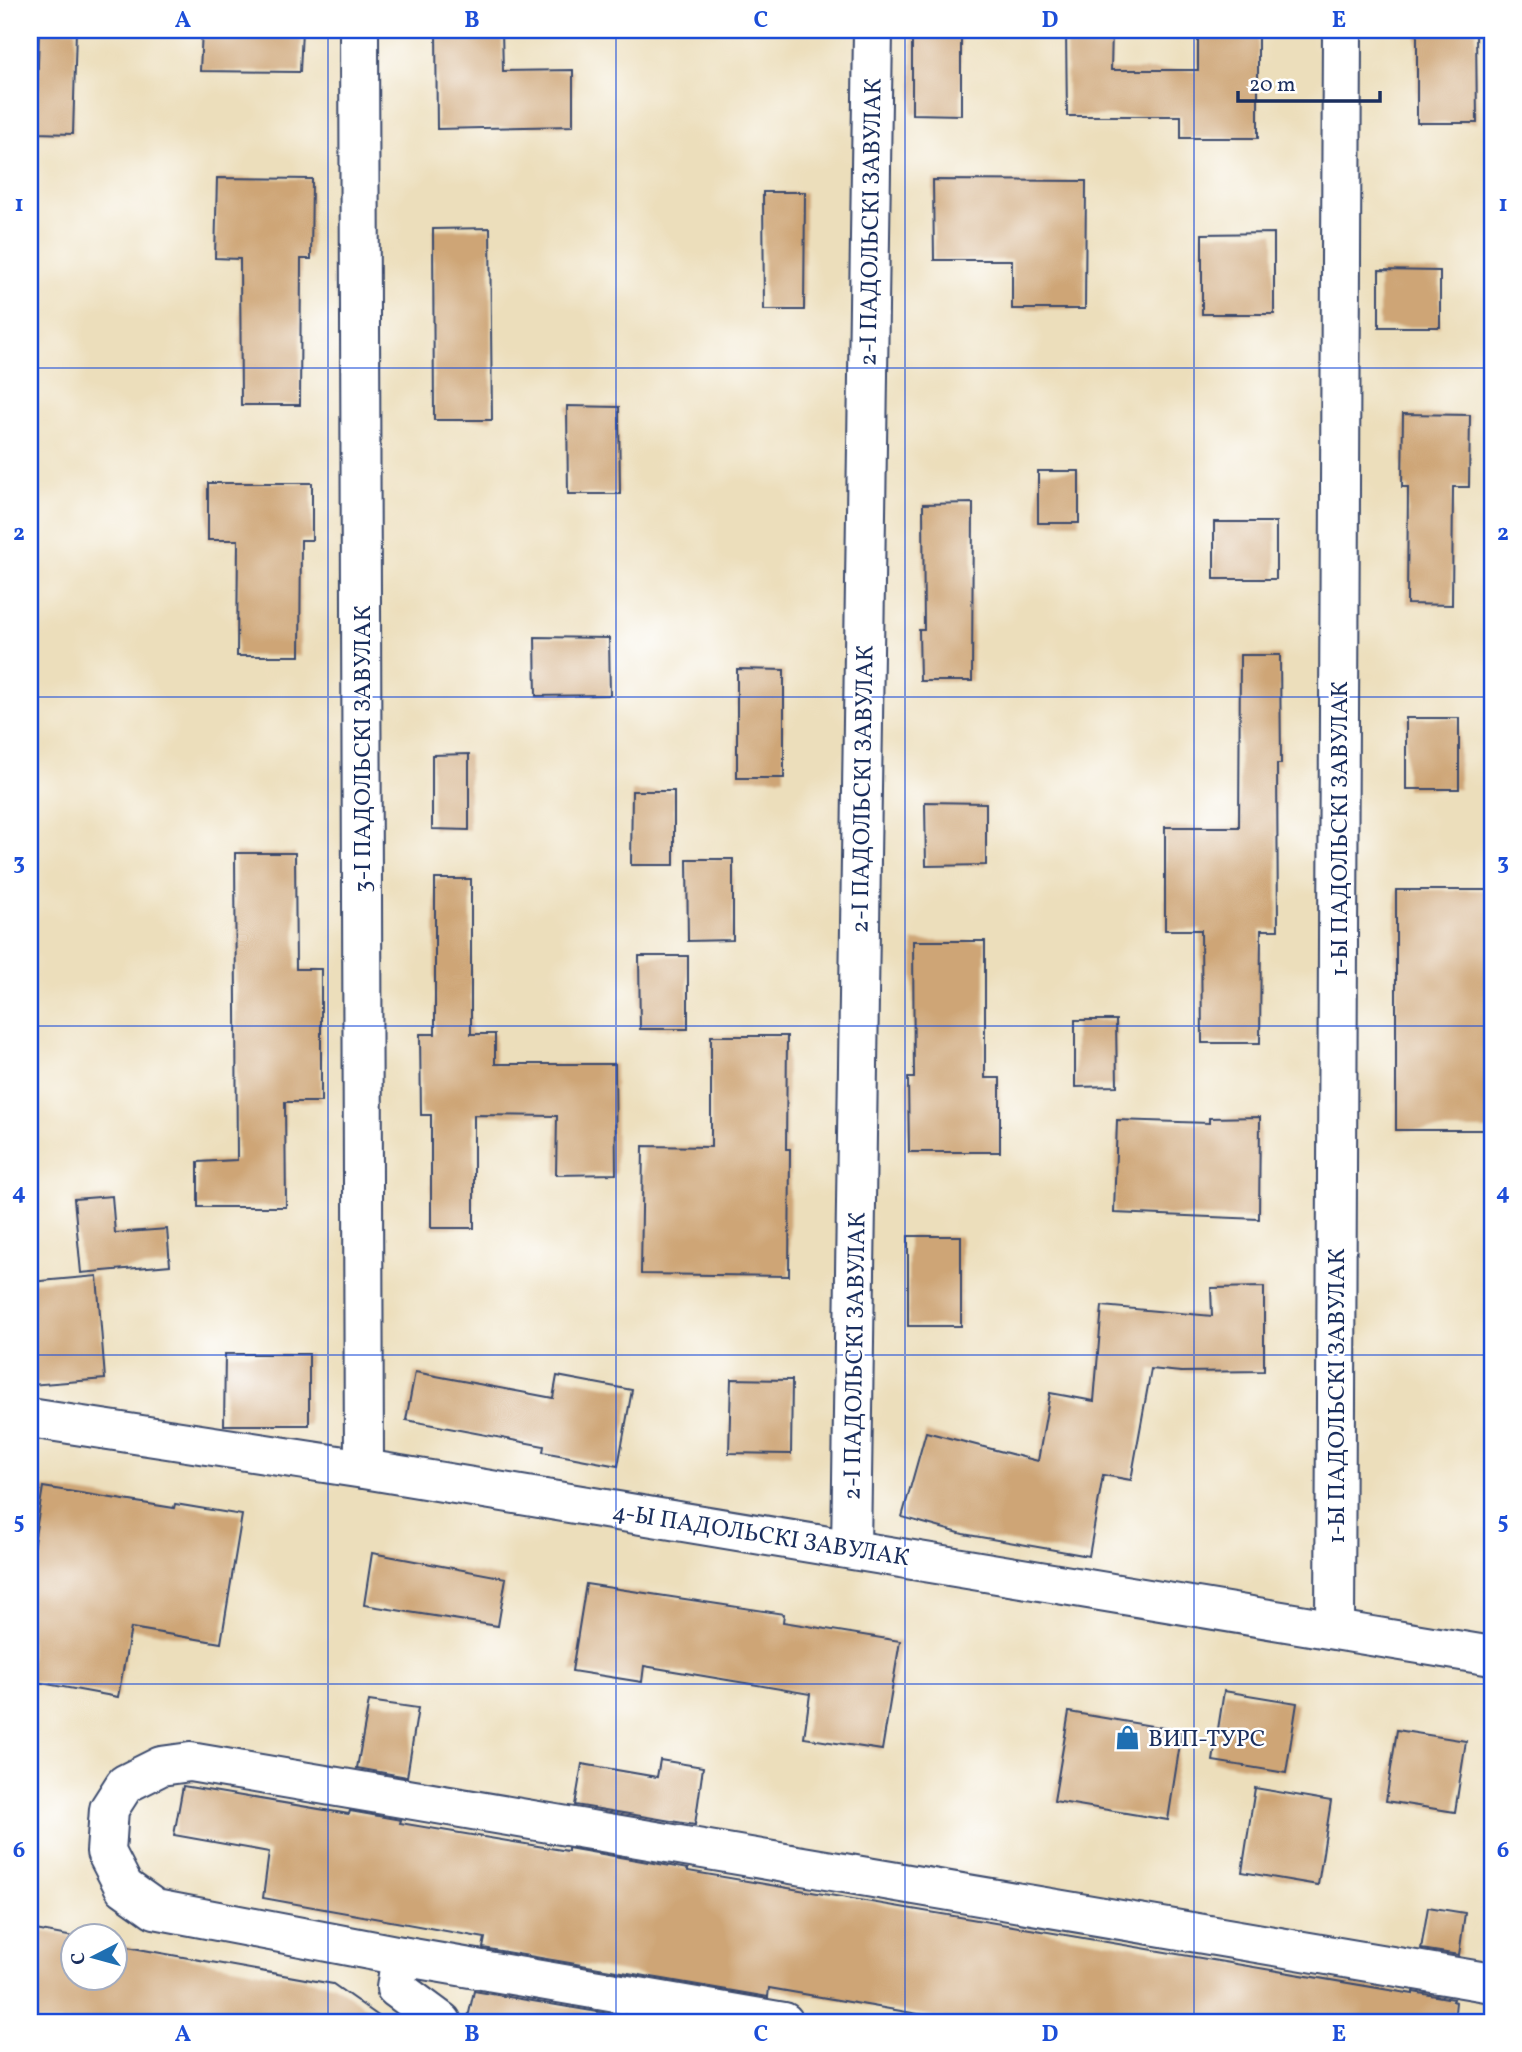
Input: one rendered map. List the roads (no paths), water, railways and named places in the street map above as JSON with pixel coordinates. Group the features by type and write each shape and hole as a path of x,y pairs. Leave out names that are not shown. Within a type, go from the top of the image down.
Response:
{"street":[{"name":"3-І ПАДОЛЬСКІ ЗАВУЛАК","path":"359,30 364,1469"},
{"name":"2-І ПАДОЛЬСКІ ЗАВУЛАК","path":"851,1549 873,30"},
{"name":"1-Ы ПАДОЛЬСКІ ЗАВУЛАК","path":"1335,1628 1342,30"},
{"name":"4-Ы ПАДОЛЬСКІ ЗАВУЛАК","path":"30,1418 364,1469 1492,1656"},
{"path":"784,2022 401,1956 155,1909 124,1887 106,1852 109,1809 125,1784 161,1766 190,1762 1492,1983"},
{"path":"401,1956 396,1988 442,2022"}],"place":[{"name":"ВИП-ТУРС","path":"1128,1738"}]}
